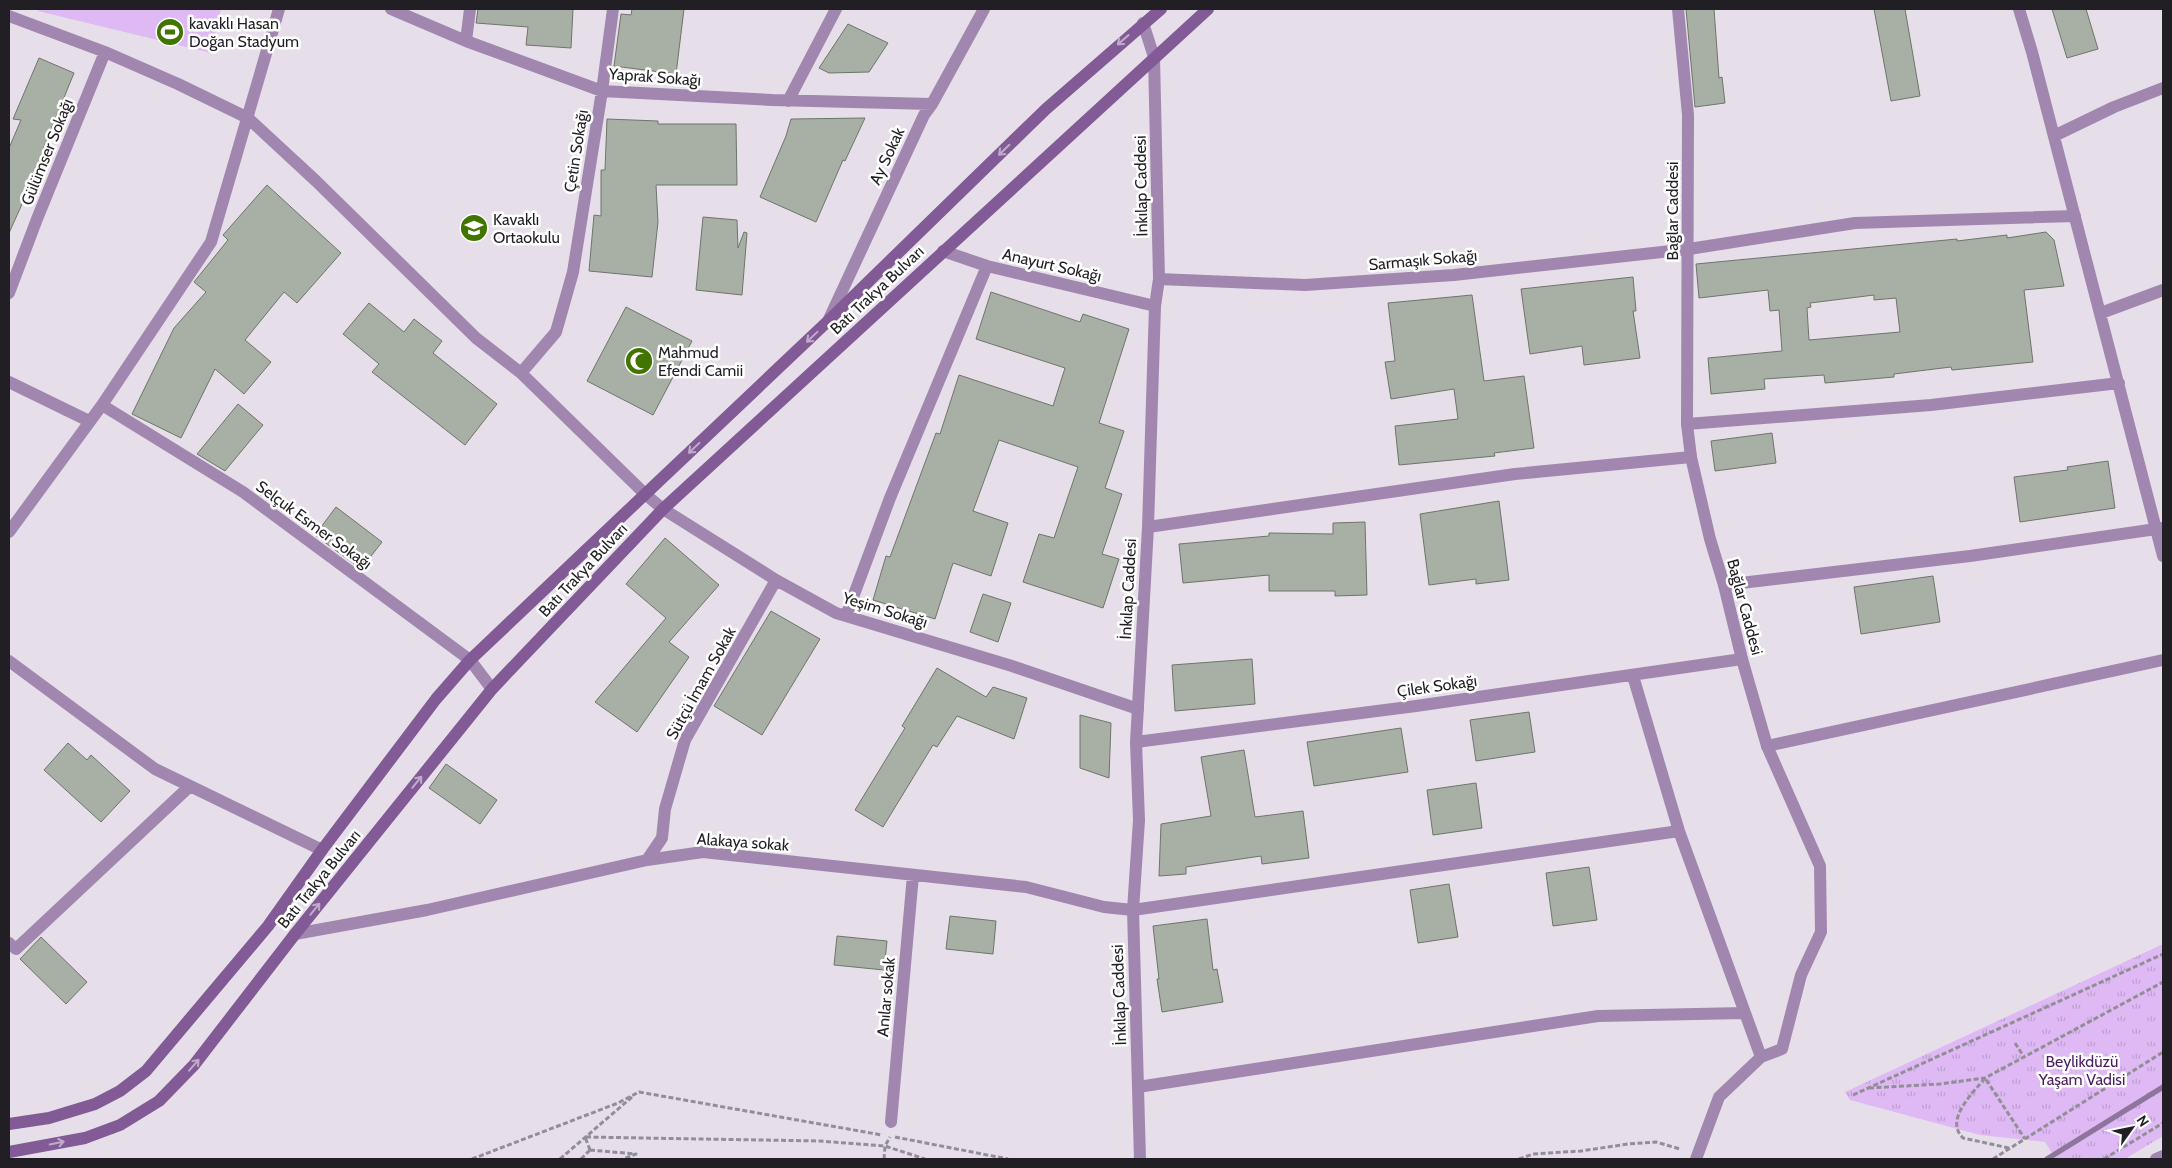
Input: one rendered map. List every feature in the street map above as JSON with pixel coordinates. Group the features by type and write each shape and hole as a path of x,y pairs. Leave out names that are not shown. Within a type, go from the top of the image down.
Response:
{"main road":[{"name":"Batı Trakya Bulvarı","path":"9,1124 49,1118 95,1104 120,1091 146,1071 268,926 322,850 436,699 470,660 828,322 1046,109 1160,9"},
{"name":"Batı Trakya Bulvarı","path":"9,1152 85,1138 120,1125 160,1102 194,1065 295,934 492,689 663,509 1208,9"}],"street":[{"path":"9,532 88,421 102,405 211,242 279,9"},
{"name":"Yaprak Sokağı","path":"391,9 466,41 602,91 788,101 932,104"},
{"path":"466,41 470,9"},
{"name":"Çetin Sokağı","path":"521,373 556,332 573,272 613,9"},
{"path":"788,101 836,9"},
{"name":"Ay Sokak","path":"828,322 924,115 932,104 984,9"},
{"name":"Bağlar Caddesi","path":"1678,9 1688,116 1687,424 1691,457 1710,539 1767,746 1820,866 1821,932 1801,975 1782,1049 1761,1056 1719,1097 1696,1159"},
{"path":"2019,9 2119,383 2160,528 2163,556"},
{"name":"Yeşim Sokağı","path":"9,16 106,52 248,118 316,181 476,338 521,373 645,494 663,509 776,580 836,613 1012,666 1138,709"},
{"name":"İnkılap Caddesi","path":"1140,1159 1133,910 1139,820 1136,742 1148,527 1155,306 1159,278 1154,57 1143,23"},
{"name":"Gülümser Sokağı","path":"9,293 37,219 106,52"},
{"path":"2054,136 2106,110 2163,88"},
{"name":"Sarmaşık Sokağı","path":"1159,278 1306,285 1454,275 1689,249 1855,223 2075,216"},
{"name":"Anayurt Sokağı","path":"943,251 987,266 1155,306"},
{"path":"846,616 890,498 987,266"},
{"path":"2101,313 2163,290"},
{"path":"9,382 88,421"},
{"path":"1687,424 1931,405 2119,383"},
{"name":"Selçuk Esmer Sokağı","path":"102,405 243,492 470,660 492,689"},
{"path":"1148,527 1515,474 1691,457"},
{"path":"1724,585 1970,556 2160,528"},
{"name":"Sütçü İmam Sokak","path":"647,860 662,838 665,809 685,740 776,580"},
{"name":"Çilek Sokağı","path":"1136,742 1633,676 1742,659"},
{"path":"1767,746 2163,660"},
{"path":"9,661 155,769 322,850"},
{"path":"1633,676 1679,831 1761,1056"},
{"path":"9,943 16,949 190,786"},
{"name":"Alakaya sokak","path":"295,934 427,910 647,860 703,852 1026,887 1104,907 1133,910 1679,831"},
{"name":"Anılar sokak","path":"890,1122 913,875"},
{"path":"1138,1087 1598,1016 1745,1013"},
{"path":"2156,1159 2163,1156"}],"path":[{"path":"1853,1094 2163,954"},
{"path":"1866,1088 1940,1084 1986,1078 2163,982"},
{"path":"2016,1042 2024,1057"},
{"path":"1993,1159 2163,1052"},
{"path":"1986,1078 2025,1139"},
{"path":"1986,1078 1957,1117 1956,1127 1958,1133 1964,1138 2009,1148"},
{"path":"560,1159 639,1092"},
{"path":"472,1159 618,1103 639,1092 890,1136 1008,1159"},
{"path":"884,1159 885,1146 890,1136 890,1122"},
{"path":"2104,1159 2163,1123"},
{"path":"586,1138 819,1141 885,1146 925,1159"},
{"path":"586,1138 590,1150"},
{"path":"1520,1159 1533,1154 1581,1151 1656,1142 1680,1149"},
{"path":"581,1159 590,1150 636,1154 623,1159"}],"green space":[{"name":"kavaklı Hasan Doğan Stadyum","path":"39,9 221,9 211,53 38,11"},
{"name":"Beylikdüzü Yaşam Vadisi","path":"2163,944 2163,1136 2125,1159 2056,1159 2045,1142 1980,1135 1850,1100 1845,1092"}],"building":[{"path":"478,9 573,9 571,48 526,45 528,27 476,23"},
{"path":"632,9 684,9 676,74 614,66 621,14 631,15"},
{"path":"1686,9 1714,9 1719,78 1722,77 1725,103 1695,107"},
{"path":"1874,9 1905,9 1920,96 1891,101"},
{"path":"2052,9 2086,9 2098,49 2067,58"},
{"path":"848,24 888,43 869,72 829,73 819,68"},
{"path":"39,58 74,73 43,149 46,151 9,233 9,148 21,120 13,119"},
{"path":"865,118 845,161 843,160 816,222 760,197 786,136 791,119"},
{"path":"607,119 658,121 658,124 736,124 737,185 656,185 658,222 652,277 589,271 594,215 601,216 601,170 605,170"},
{"path":"267,185 341,253 297,303 284,292 245,340 271,362 244,394 215,369 181,438 132,414 174,328 206,292 194,282 228,240 223,235"},
{"path":"703,217 737,220 738,248 744,232 747,233 742,295 696,290"},
{"path":"2046,232 2054,240 2064,286 2024,290 2033,362 1952,370 1951,367 1894,374 1894,377 1825,383 1824,375 1764,379 1765,389 1711,394 1708,358 1782,351 1779,310 1770,311 1768,290 1699,298 1696,264 1957,239 1957,241 2007,235 2007,238","holes":["1874,295 1874,300 1896,298 1900,332 1809,340 1807,308 1811,307 1810,303"]},
{"path":"1633,277 1636,311 1633,311 1640,358 1584,365 1582,346 1530,354 1521,289"},
{"path":"991,292 1080,322 1083,314 1129,329 1099,423 1124,431 1105,488 1122,494 1102,554 1119,559 1103,608 1023,582 1039,534 1054,538 1078,467 999,440 973,511 1008,523 991,576 953,563 935,619 873,600 886,556 890,557 936,433 940,434 959,375 1053,406 1065,368 976,339"},
{"path":"1472,295 1484,381 1524,376 1534,448 1494,453 1495,456 1399,465 1395,426 1458,419 1454,389 1391,399 1385,362 1395,361 1388,303"},
{"path":"369,303 404,332 414,319 442,341 433,353 497,404 465,445 372,372 379,364 343,334"},
{"name":"Mahmud Efendi Camii","path":"626,307 692,341 653,415 587,381"},
{"path":"238,404 263,425 225,471 197,454"},
{"path":"1772,433 1776,463 1715,471 1711,441"},
{"path":"2108,461 2115,508 2020,522 2014,477 2068,470 2067,467"},
{"path":"1499,501 1509,580 1476,584 1476,579 1429,585 1420,514"},
{"path":"336,507 382,542 361,569 315,535"},
{"path":"1365,522 1367,595 1335,596 1335,591 1269,591 1269,575 1183,583 1179,544 1269,536 1269,533 1333,534 1333,523"},
{"path":"665,538 719,585 669,642 689,657 637,732 595,702 666,618 626,584"},
{"path":"1933,576 1940,622 1861,634 1854,587"},
{"path":"983,594 1011,603 998,642 970,632"},
{"path":"771,611 820,639 762,735 714,706"},
{"path":"1252,659 1255,704 1175,711 1172,665"},
{"path":"937,668 986,697 993,687 1027,698 1014,739 957,716 937,747 933,745 883,827 855,810 905,728 902,726"},
{"path":"1529,712 1535,752 1476,761 1470,720"},
{"path":"1080,715 1111,723 1109,778 1080,768"},
{"path":"1401,728 1408,772 1314,786 1307,742"},
{"path":"68,743 87,760 91,755 130,791 101,822 44,770"},
{"path":"1244,750 1255,817 1303,811 1309,858 1262,864 1261,856 1186,867 1186,874 1159,876 1161,824 1211,816 1201,757"},
{"path":"446,764 497,800 480,824 429,788"},
{"path":"1476,783 1482,828 1433,835 1427,790"},
{"path":"1589,867 1597,920 1553,926 1546,873"},
{"path":"1449,884 1458,937 1418,943 1410,890"},
{"path":"950,916 996,921 993,954 946,949"},
{"path":"1207,919 1213,970 1217,969 1223,1002 1162,1012 1157,979 1159,979 1153,926"},
{"path":"837,936 887,941 884,970 834,965"},
{"path":"41,937 87,982 66,1004 20,959"}],"waterway":[{"path":"2047,1159 2163,1087"}],"place":[{"name":"kavaklı Hasan Doğan Stadyum","path":"170,32"},
{"name":"Kavaklı Ortaokulu","path":"474,228"},
{"name":"Mahmud Efendi Camii","path":"639,361"}]}
